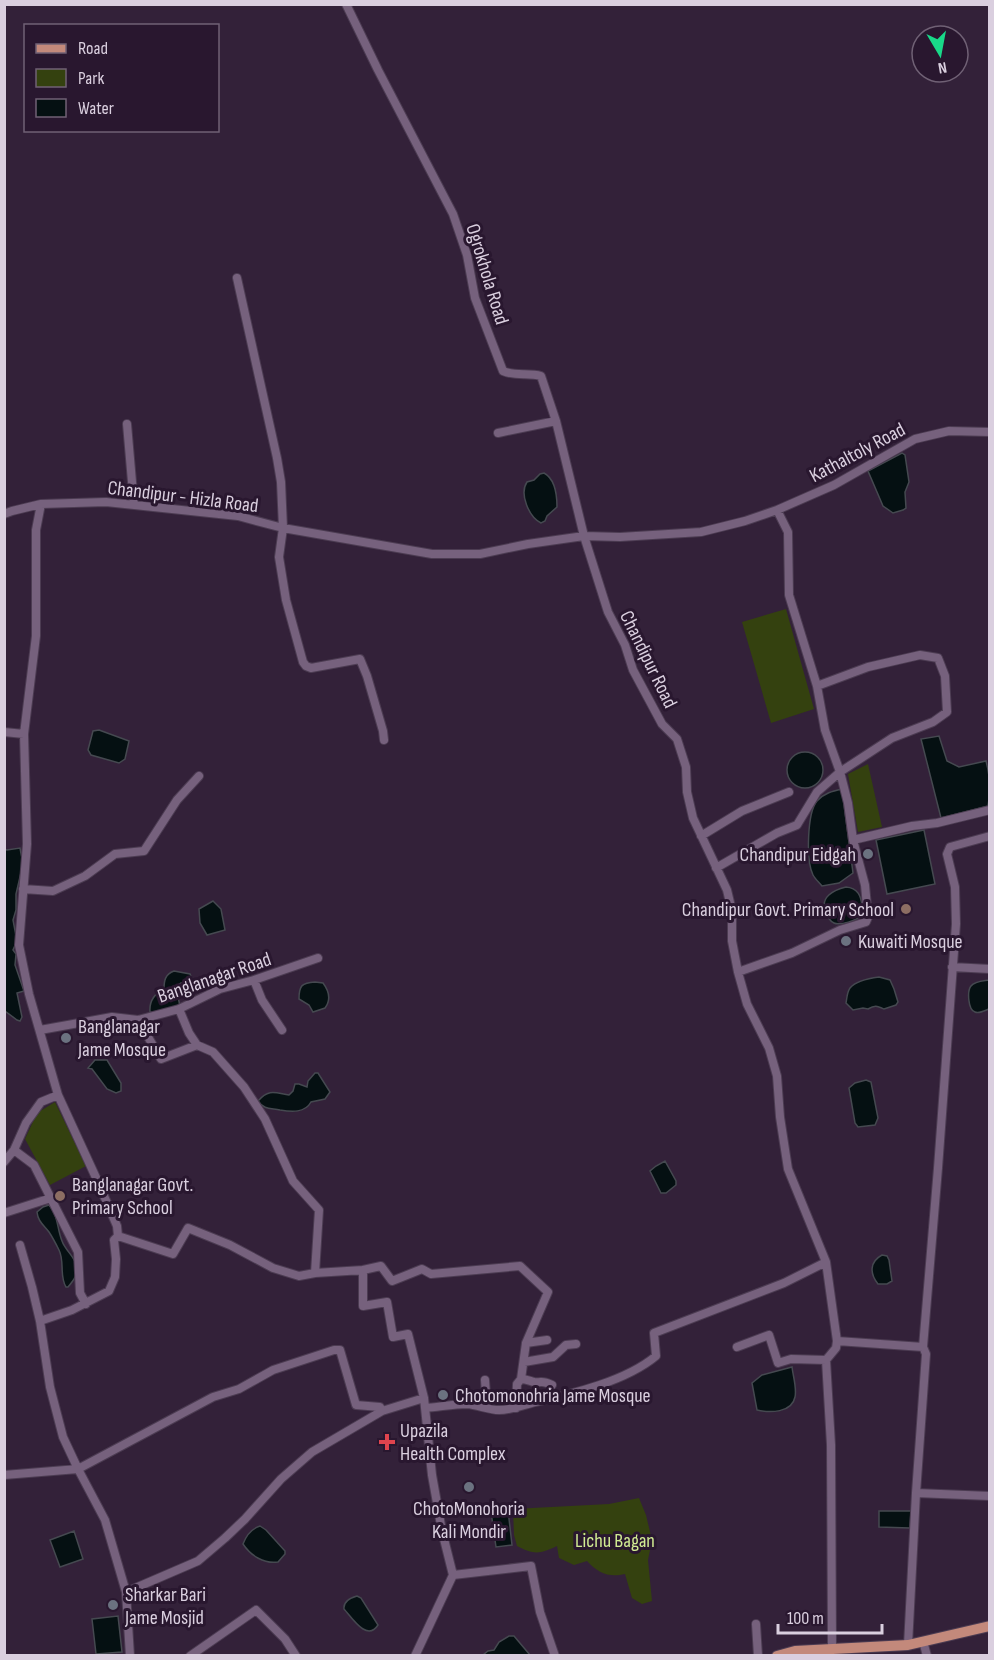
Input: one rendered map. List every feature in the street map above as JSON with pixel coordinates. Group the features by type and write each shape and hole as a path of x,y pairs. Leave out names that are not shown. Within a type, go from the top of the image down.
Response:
{"main road":[{"path":"777,1656 795,1652 908,1646 990,1626"}],"street":[{"name":"Ogrokhola Road","path":"346,4 453,214 467,255 475,298 503,371 512,375 541,376 556,421 584,536"},
{"path":"237,278 277,458 281,482 283,528 279,557 286,600 303,662 311,668 360,659 367,676 384,740"},
{"path":"498,433 556,421"},
{"path":"127,424 134,505"},
{"name":"Kathaltoly Road","path":"584,536 621,537 700,532 745,521 777,510 834,485 915,439 950,431 990,432"},
{"name":"Chandipur - Hizla Road","path":"4,514 41,504 106,502 238,516 283,528 432,554 480,554 584,536"},
{"path":"40,1321 86,1304 109,1291 115,1277 114,1240 118,1236 117,1226 58,1095 29,994 18,945 27,844 24,734 36,636 36,530 41,504"},
{"path":"738,972 792,953 840,930 866,922 868,917 865,885 853,840 848,803 825,730 817,686 789,595 788,532 777,510"},
{"name":"Chandipur Road","path":"584,536 608,612 625,645 633,670 662,724 677,739 686,767 687,792 693,818 727,890 732,911 732,940 738,972 747,1004 769,1048 777,1076 780,1117 788,1169 826,1262 837,1341"},
{"path":"716,868 777,833 797,825 818,792 840,772 892,738 933,722 947,712 945,676 938,658 920,655 868,668 817,686"},
{"path":"4,732 24,734"},
{"path":"23,889 53,891 85,876 115,854 144,851 177,800 199,776"},
{"path":"701,836 742,811 789,792"},
{"path":"853,840 990,810"},
{"path":"908,1646 916,1493 927,1354 922,1347 956,924 955,887 947,855 950,848 990,836"},
{"name":"Banglanagar Road","path":"40,1030 112,1017 138,1020 179,1009 220,988 254,980 318,958"},
{"path":"952,967 990,969"},
{"path":"254,980 262,1000 282,1030"},
{"path":"179,1009 197,1045 213,1052 227,1065 244,1088 265,1119 293,1181 319,1210 315,1273"},
{"path":"138,1020 161,1059 197,1045"},
{"path":"4,1162 14,1150 26,1123 41,1102 58,1095"},
{"path":"14,1150 34,1166 78,1252 81,1293 86,1304"},
{"path":"5,1213 51,1198"},
{"path":"118,1236 173,1254 188,1227 230,1245 273,1268 299,1276 381,1266 392,1281 422,1269 431,1274 520,1266 548,1292 526,1343 521,1379 517,1383 516,1408"},
{"path":"20,1245 40,1321 50,1388 63,1437 105,1520 126,1592 130,1656"},
{"path":"425,1408 466,1404 497,1410 516,1408 583,1390 630,1372 656,1356 654,1333 784,1283 826,1262"},
{"path":"363,1270 363,1306 387,1302 393,1337 408,1334 424,1398 434,1486 453,1575 415,1656"},
{"path":"737,1347 769,1335 778,1363 791,1359 826,1360"},
{"path":"526,1343 547,1340"},
{"path":"835,1651 831,1445 826,1360 836,1348 837,1341 922,1347"},
{"path":"524,1362 553,1357 566,1346 576,1344"},
{"path":"4,1475 78,1469 213,1397 240,1389 273,1370 334,1350 340,1350 356,1405 380,1407 382,1411"},
{"path":"521,1379 534,1382 543,1380 552,1385"},
{"path":"485,1380 487,1407"},
{"path":"126,1592 198,1561 245,1519 281,1479 312,1452 382,1411 424,1398"},
{"path":"916,1493 990,1496"},
{"path":"453,1575 531,1566 540,1612 555,1656"},
{"path":"190,1656 256,1610 285,1639 296,1656"},
{"path":"756,1624 758,1656"},
{"path":"923,1641 927,1656"}],"green space":[{"path":"786,609 814,709 771,723 742,622"},
{"path":"868,764 882,827 858,832 848,774"},
{"path":"55,1102 86,1166 50,1185 25,1139 37,1113"},
{"name":"Lichu Bagan","path":"639,1498 652,1540 648,1560 652,1601 642,1604 632,1598 625,1574 604,1574 587,1561 574,1565 559,1558 557,1546 537,1552 517,1546 514,1535 513,1509 609,1504"}],"water":[{"path":"902,453 905,455 909,482 905,492 906,508 893,513 883,506 868,471"},
{"path":"544,473 553,483 557,507 541,523 529,511 524,493 527,482"},
{"path":"99,730 129,741 125,759 119,763 91,755 88,750 93,731"},
{"path":"939,736 947,761 959,767 986,761 990,784 988,806 941,818 921,739"},
{"path":"805,752 818,757 823,770 818,783 805,788 792,783 787,770 792,757"},
{"path":"842,789 853,873 839,883 822,886 813,875 809,859 811,816 820,798"},
{"path":"924,830 935,884 887,894 876,840"},
{"path":"20,848 23,864 16,894 16,910 13,920 17,941 13,950 16,954 15,965 24,991 17,993 22,1017 20,1021 5,1011 4,849"},
{"path":"846,887 853,889 860,896 862,915 848,922 834,923 827,915 824,902 833,892"},
{"path":"213,901 221,909 225,930 207,935 200,923 199,909"},
{"path":"174,971 190,974 193,981 181,983 175,987 174,993 178,997 180,1006 150,1012 153,998 164,989 166,978"},
{"path":"879,977 890,980 898,1002 896,1005 884,1009 876,1006 853,1010 846,1003 850,988 860,982"},
{"path":"989,980 989,1009 975,1012 970,1004 970,988 975,983"},
{"path":"315,982 323,983 329,999 325,1008 313,1012 309,1005 299,999 299,994 302,986"},
{"path":"95,1060 107,1060 121,1083 121,1091 116,1093 107,1089 92,1069 88,1068"},
{"path":"315,1073 318,1073 330,1092 325,1099 311,1102 302,1110 294,1111 268,1108 258,1101 269,1093 289,1095 295,1084 307,1087 308,1081"},
{"path":"866,1080 871,1082 878,1118 875,1125 858,1127 855,1123 849,1088 855,1083"},
{"path":"665,1161 676,1185 666,1193 661,1193 650,1171"},
{"path":"49,1205 54,1213 63,1244 76,1265 75,1277 68,1287 64,1283 59,1250 40,1221 37,1212"},
{"path":"882,1255 887,1256 889,1260 892,1281 887,1284 878,1284 872,1272 875,1261"},
{"path":"792,1367 796,1390 790,1406 780,1411 757,1410 752,1383 762,1375"},
{"path":"508,1510 512,1545 496,1547 491,1512"},
{"path":"879,1511 911,1511 910,1528 879,1527"},
{"path":"260,1526 285,1551 278,1562 268,1562 258,1558 243,1544 249,1533"},
{"path":"74,1531 83,1559 60,1567 50,1540"},
{"path":"357,1596 361,1598 378,1625 374,1630 369,1631 360,1627 344,1609 346,1602"},
{"path":"118,1616 122,1652 96,1654 92,1619"},
{"path":"509,1636 514,1636 530,1655 483,1655 494,1650 499,1642"}],"place":[{"name":"Chandipur Eidgah","path":"868,854"},
{"name":"Chandipur Govt. Primary School","path":"906,909"},
{"name":"Kuwaiti Mosque","path":"846,941"},
{"name":"Banglanagar Jame Mosque","path":"66,1038"},
{"name":"Banglanagar Govt. Primary School","path":"60,1196"},
{"name":"Chotomonohria Jame Mosque","path":"443,1395"},
{"name":"Upazila Health Complex","path":"387,1442"},
{"name":"ChotoMonohoria Kali Mondir","path":"469,1487"},
{"name":"Sharkar Bari Jame Mosjid","path":"113,1605"}]}
